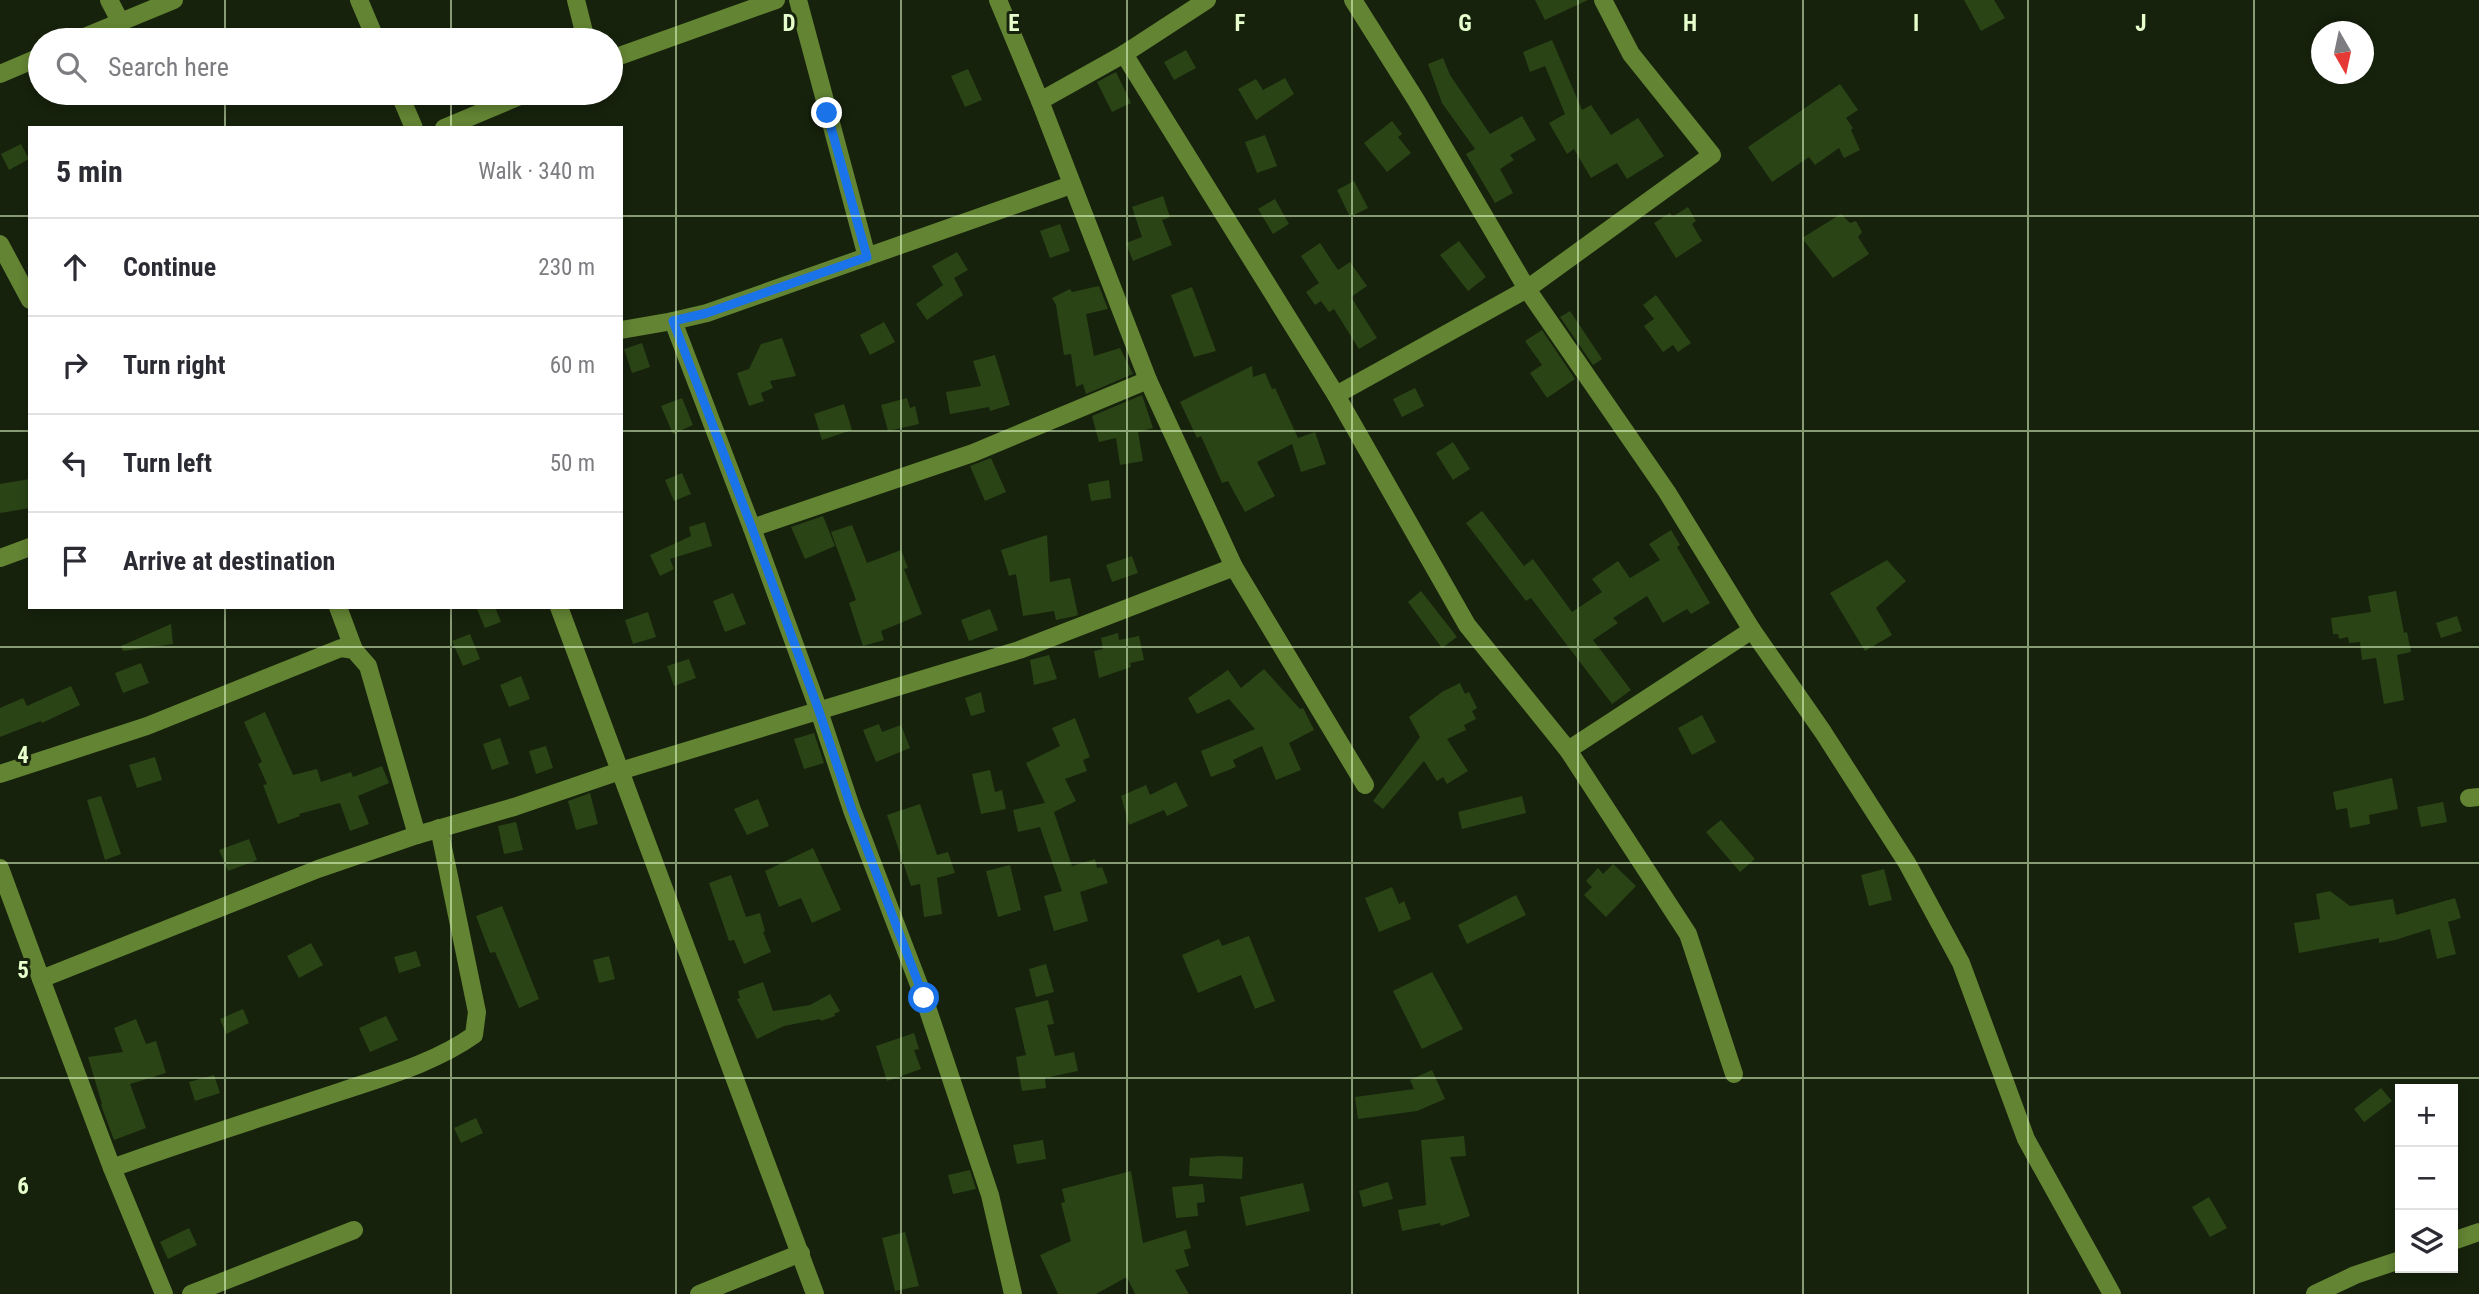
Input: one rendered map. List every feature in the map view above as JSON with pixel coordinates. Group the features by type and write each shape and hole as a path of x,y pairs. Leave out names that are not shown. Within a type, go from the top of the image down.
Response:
{"street":[{"path":"109,0 120,21"},
{"path":"104,28 174,0"},
{"path":"359,0 371,28"},
{"path":"576,0 583,28"},
{"path":"623,55 776,0"},
{"path":"798,0 867,257"},
{"path":"998,0 1148,380 1234,567 1365,785"},
{"path":"1040,101 1124,54 1207,0"},
{"path":"1353,0 1416,100 1527,289 1667,492 1752,630 1823,732 1919,886 1961,963 2026,1139 2112,1294"},
{"path":"1336,395 1527,289 1712,155 1632,54 1603,0"},
{"path":"1124,54 1336,395 1467,625 1568,750 1688,934 1734,1074"},
{"path":"0,74 28,62"},
{"path":"404,105 413,126"},
{"path":"448,126 498,105"},
{"path":"623,330 707,313 1071,185"},
{"path":"0,244 28,296"},
{"path":"673,321 819,711 852,810 924,998 990,1195 1013,1294"},
{"path":"752,528 973,453 1148,380"},
{"path":"0,558 28,548"},
{"path":"41,979 318,869 620,771 1019,650 1234,567"},
{"path":"339,609 354,650 368,666 417,835"},
{"path":"560,609 815,1294"},
{"path":"1568,750 1752,630"},
{"path":"0,774 147,726 341,648 354,650"},
{"path":"112,1168 408,1068 455,1048 474,1035 477,1012 439,828"},
{"path":"0,868 112,1168 164,1294"},
{"path":"191,1294 354,1230"},
{"path":"2458,1239 2479,1232"},
{"path":"699,1294 801,1253"},
{"path":"2315,1294 2395,1261"}],"building":[{"path":"1535,0 1588,0 1545,20"},
{"path":"1964,0 1994,0 2005,18 1981,31"},
{"path":"1552,40 1582,110 1591,105 1611,135 1638,118 1664,156 1627,179 1617,163 1591,178 1574,149 1567,154 1549,123 1565,114 1545,66 1530,72 1523,52"},
{"path":"1186,50 1196,68 1174,80 1164,62"},
{"path":"1443,58 1450,75 1490,134 1522,116 1536,140 1510,155 1514,160 1500,169 1513,193 1495,203 1466,154 1475,149 1442,103 1428,64"},
{"path":"968,69 982,100 965,107 951,76"},
{"path":"1116,72 1131,103 1112,112 1097,82"},
{"path":"1285,78 1294,94 1256,120 1238,89 1256,79 1263,90"},
{"path":"1840,84 1858,110 1846,118 1853,128 1851,130 1860,150 1844,158 1839,148 1815,165 1809,157 1772,182 1748,147"},
{"path":"1392,121 1402,134 1398,137 1411,153 1387,172 1364,143"},
{"path":"1265,135 1277,166 1257,173 1245,142"},
{"path":"21,144 28,160 9,170 1,154"},
{"path":"1354,181 1368,208 1350,217 1337,190"},
{"path":"1163,196 1170,217 1162,220 1172,245 1133,261 1126,243 1142,237 1132,207"},
{"path":"1275,199 1289,224 1273,234 1258,209"},
{"path":"1688,207 1696,221 1692,224 1702,241 1676,258 1654,223 1670,213 1672,217"},
{"path":"1841,214 1850,223 1856,221 1862,232 1858,237 1869,254 1833,278 1802,238"},
{"path":"1060,224 1070,251 1050,258 1040,231"},
{"path":"1459,241 1486,277 1468,291 1440,255"},
{"path":"1320,243 1338,270 1350,262 1367,286 1351,297 1377,338 1359,349 1334,309 1329,312 1321,301 1315,305 1306,292 1319,283 1301,256"},
{"path":"957,252 968,270 954,278 963,295 927,320 916,304 946,283 943,285 932,266"},
{"path":"1099,286 1108,309 1086,314 1094,356 1120,348 1133,374 1086,394 1083,384 1076,387 1071,354 1064,355 1056,305 1052,298 1070,289 1072,292"},
{"path":"1192,287 1216,351 1194,357 1171,295"},
{"path":"1656,295 1691,343 1678,352 1673,345 1663,352 1644,326 1654,319 1643,305"},
{"path":"1570,311 1602,359 1593,365 1560,317"},
{"path":"884,322 895,342 870,355 860,335"},
{"path":"1542,330 1575,379 1547,398 1530,373 1542,365 1525,341"},
{"path":"782,338 796,376 770,381 773,388 761,393 764,401 749,406 737,373 749,369 761,344"},
{"path":"642,343 650,367 632,373 624,349"},
{"path":"995,355 1010,405 990,411 989,407 950,414 946,392 981,386 973,361"},
{"path":"1252,366 1253,377 1265,373 1272,389 1275,388 1298,438 1315,432 1326,464 1301,472 1292,444 1257,462 1275,496 1245,512 1228,481 1222,483 1201,436 1197,438 1180,402"},
{"path":"1415,388 1424,406 1402,417 1393,399"},
{"path":"1142,395 1153,428 1138,432 1143,461 1120,465 1116,438 1099,442 1092,416"},
{"path":"682,398 693,425 673,434 661,406"},
{"path":"907,398 910,408 915,406 919,424 888,431 881,405"},
{"path":"844,404 852,430 822,440 814,414"},
{"path":"1453,442 1470,469 1453,480 1436,453"},
{"path":"991,458 1006,492 985,501 970,466"},
{"path":"682,473 691,494 674,501 665,480"},
{"path":"28,479 28,508 0,513 0,484"},
{"path":"1109,480 1111,498 1091,501 1088,484"},
{"path":"1482,511 1524,566 1533,559 1572,612 1602,592 1592,579 1618,561 1630,578 1660,560 1649,544 1671,530 1680,545 1677,547 1710,603 1691,614 1687,609 1663,623 1647,596 1613,618 1618,623 1593,640 1631,690 1612,704 1531,598 1526,601 1466,523"},
{"path":"823,516 835,546 805,559 791,527"},
{"path":"705,522 712,546 670,559 674,569 660,576 650,555 691,536 689,527"},
{"path":"852,525 867,563 901,550 908,568 904,569 922,614 881,631 884,640 863,646 849,603 856,600 831,532"},
{"path":"1047,535 1050,582 1070,578 1078,615 1056,620 1054,611 1023,616 1016,574 1009,576 1001,550"},
{"path":"1132,556 1138,573 1112,582 1106,565"},
{"path":"1887,560 1906,581 1876,608 1892,635 1865,651 1830,593"},
{"path":"1421,591 1457,637 1442,648 1408,602"},
{"path":"2396,591 2404,633 2407,632 2411,652 2397,655 2404,700 2384,704 2376,658 2362,660 2360,642 2349,643 2348,637 2339,639 2338,634 2333,634 2331,618 2371,612 2368,596"},
{"path":"733,593 746,624 725,632 713,601"},
{"path":"477,609 496,609 501,622 485,628"},
{"path":"990,609 998,630 969,641 961,620"},
{"path":"648,612 656,637 633,644 625,620"},
{"path":"2457,616 2462,631 2441,638 2436,623"},
{"path":"171,624 173,644 123,651 121,646"},
{"path":"1118,633 1119,640 1139,636 1144,660 1130,663 1131,667 1099,678 1094,651 1103,649 1101,638"},
{"path":"470,634 480,659 463,666 452,641"},
{"path":"1049,655 1057,679 1034,685 1030,660"},
{"path":"689,659 696,678 674,686 667,666"},
{"path":"141,663 149,683 123,693 115,673"},
{"path":"1264,669 1300,709 1303,708 1314,730 1289,743 1301,770 1276,780 1262,746 1233,760 1236,767 1211,777 1201,751 1255,729 1229,699 1197,714 1188,698 1228,670 1241,688"},
{"path":"521,676 530,699 509,707 500,685"},
{"path":"1460,683 1465,694 1469,692 1477,708 1472,711 1476,719 1464,725 1466,730 1447,739 1468,771 1447,784 1443,777 1437,781 1424,761 1383,809 1373,801 1420,737 1409,717 1442,692"},
{"path":"71,686 80,705 42,723 41,721 0,737 0,708 23,698 27,706"},
{"path":"981,692 985,712 971,716 965,698"},
{"path":"265,712 293,775 317,769 321,782 351,772 353,777 382,766 389,783 358,796 369,824 350,831 340,803 299,814 300,816 278,824 263,785 267,784 258,764 262,762 244,722"},
{"path":"1702,715 1716,742 1692,755 1678,728"},
{"path":"1075,718 1090,757 1083,760 1087,771 1065,779 1076,801 1054,812 1072,866 1095,859 1097,868 1102,867 1108,883 1080,892 1088,921 1054,931 1044,896 1062,891 1040,827 1018,832 1013,810 1045,803 1026,763 1060,746 1052,728"},
{"path":"879,724 882,732 901,725 910,748 876,762 863,730"},
{"path":"814,733 824,763 804,769 794,739"},
{"path":"500,738 509,764 492,770 483,744"},
{"path":"546,746 553,768 536,774 529,751"},
{"path":"155,757 162,780 137,788 129,765"},
{"path":"990,770 995,792 1002,790 1006,809 981,814 972,774"},
{"path":"2392,778 2398,809 2369,815 2370,824 2350,828 2347,808 2336,810 2333,792"},
{"path":"1176,782 1188,806 1167,816 1164,810 1129,825 1121,796 1146,785 1150,795"},
{"path":"590,793 598,824 576,830 568,801"},
{"path":"101,796 121,854 105,860 87,800"},
{"path":"1522,796 1526,813 1462,829 1458,812"},
{"path":"758,799 769,826 747,835 734,809"},
{"path":"2443,802 2447,822 2421,827 2417,807"},
{"path":"920,804 937,855 948,852 955,873 937,878 942,914 924,917 920,884 911,886 887,815"},
{"path":"1721,820 1755,859 1740,872 1706,832"},
{"path":"516,822 523,850 504,854 498,826"},
{"path":"249,839 257,860 228,871 219,850"},
{"path":"813,848 841,910 812,923 801,898 779,907 765,871"},
{"path":"1613,864 1636,886 1606,917 1584,895 1592,887 1586,881 1598,868 1603,874"},
{"path":"1010,865 1021,910 998,917 986,871"},
{"path":"1884,869 1892,900 1869,906 1861,875"},
{"path":"731,875 746,917 760,913 765,931 763,932 771,952 744,964 734,940 729,941 709,883"},
{"path":"1392,887 1399,904 1404,901 1411,919 1379,932 1365,898"},
{"path":"2330,891 2350,906 2393,899 2396,915 2455,898 2461,918 2448,922 2456,954 2437,959 2430,929 2379,943 2379,938 2299,953 2294,923 2320,919 2316,894"},
{"path":"1516,895 1526,915 1467,944 1458,925"},
{"path":"502,906 539,999 519,1008 495,952 490,953 476,916"},
{"path":"1249,936 1275,1001 1255,1009 1241,975 1198,993 1182,955 1219,939 1222,946"},
{"path":"311,943 323,965 299,978 287,956"},
{"path":"416,951 421,966 399,973 394,957"},
{"path":"609,956 615,979 599,983 593,960"},
{"path":"1046,964 1054,992 1036,997 1029,969"},
{"path":"1432,972 1463,1029 1422,1049 1393,991"},
{"path":"763,982 773,1011 810,1005 830,994 840,1011 821,1021 820,1019 784,1026 757,1039 737,999 740,998 738,991"},
{"path":"1048,1000 1054,1024 1047,1025 1055,1056 1074,1052 1078,1071 1045,1078 1046,1088 1022,1091 1016,1057 1026,1055 1015,1008"},
{"path":"243,1009 249,1023 226,1034 220,1019"},
{"path":"386,1016 398,1040 370,1052 359,1028"},
{"path":"136,1019 146,1044 156,1041 166,1073 130,1084 146,1128 114,1140 88,1057 123,1052 114,1028"},
{"path":"914,1033 919,1049 914,1050 921,1069 887,1081 876,1046"},
{"path":"1432,1070 1445,1099 1417,1111 1358,1119 1355,1097 1414,1089 1410,1080"},
{"path":"214,1075 220,1093 195,1101 189,1082"},
{"path":"2381,1088 2392,1101 2364,1122 2354,1109"},
{"path":"476,1118 483,1133 461,1143 454,1128"},
{"path":"1464,1136 1466,1156 1450,1157 1470,1216 1441,1226 1440,1223 1402,1231 1398,1210 1426,1205 1421,1140"},
{"path":"1043,1140 1046,1159 1017,1164 1013,1145"},
{"path":"1243,1157 1242,1179 1189,1176 1190,1158"},
{"path":"970,1170 976,1189 953,1194 948,1175"},
{"path":"1131,1171 1143,1243 1186,1230 1191,1248 1184,1250 1189,1266 1175,1270 1189,1294 1135,1294 1127,1277 1096,1294 1058,1294 1040,1255 1071,1241 1061,1203 1065,1202 1062,1189"},
{"path":"1388,1182 1393,1199 1363,1207 1359,1191"},
{"path":"1303,1183 1310,1211 1246,1226 1240,1197"},
{"path":"1203,1184 1205,1202 1197,1203 1198,1216 1176,1218 1172,1187"},
{"path":"2209,1197 2227,1228 2210,1237 2192,1207"},
{"path":"189,1228 197,1245 168,1259 160,1242"},
{"path":"905,1232 919,1286 895,1291 882,1238"}],"route":[{"path":"827,113 867,257 707,313 673,321 819,711 852,810 924,998"}]}
